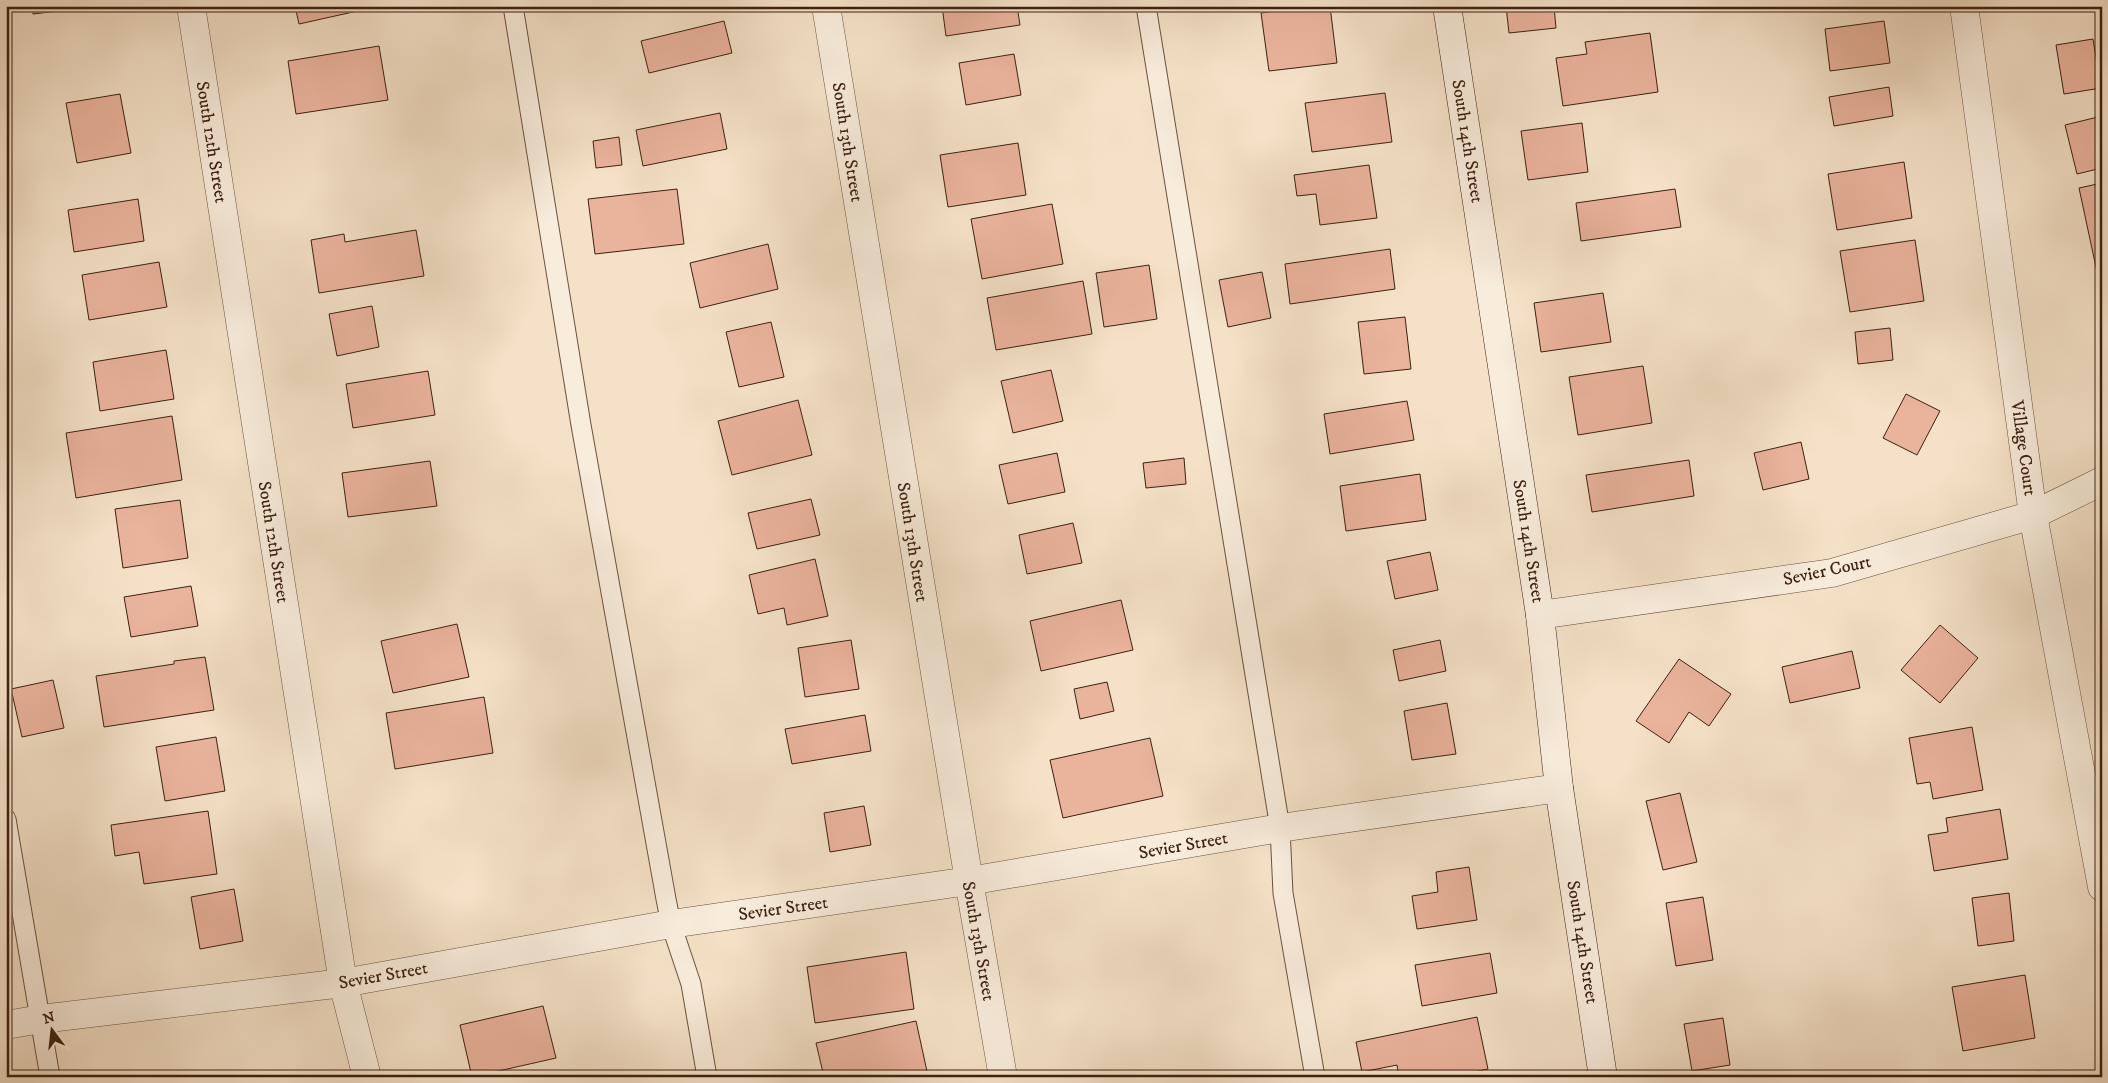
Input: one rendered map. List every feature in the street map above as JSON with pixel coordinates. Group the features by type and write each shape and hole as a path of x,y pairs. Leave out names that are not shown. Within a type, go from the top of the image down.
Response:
{"street":[{"name":"South 12th Street","path":"191,6 343,983 367,1077"},
{"name":"South 13th Street","path":"826,6 1003,1077"},
{"name":"South 14th Street","path":"1447,6 1540,615 1559,788 1603,1077"},
{"name":"Village Court","path":"1964,6 2033,515 2102,887"},
{"name":"Sevier Court","path":"1540,615 1832,573 2033,515 2102,481"},
{"name":"Sevier Street","path":"6,1025 41,1019 343,983 671,924 969,880 1280,828 1559,788"}],"lane":[{"path":"513,6 580,425 671,924 691,984 707,1077"},
{"path":"1146,6 1280,828 1283,893 1315,1077"},
{"path":"6,819 50,1077"}],"building":[{"path":"32,6 99,6 33,14"},
{"path":"295,6 380,6 299,24"},
{"path":"942,6 1017,6 1020,25 946,36"},
{"path":"1330,6 1337,63 1269,71 1261,13"},
{"path":"1506,6 1554,6 1556,28 1509,33"},
{"path":"724,21 732,53 649,73 641,41"},
{"path":"1884,21 1890,63 1830,71 1825,29"},
{"path":"1650,33 1658,92 1563,106 1556,58 1587,54 1585,42"},
{"path":"2093,39 2101,88 2064,94 2056,45"},
{"path":"379,46 388,100 296,114 288,61"},
{"path":"1014,54 1021,95 966,105 959,63"},
{"path":"1889,87 1893,116 1834,126 1829,97"},
{"path":"1385,93 1392,142 1312,152 1305,103"},
{"path":"120,94 131,153 77,163 66,103"},
{"path":"720,113 727,149 643,166 636,130"},
{"path":"2102,116 2102,168 2077,174 2065,125"},
{"path":"1582,123 1588,172 1528,180 1521,131"},
{"path":"619,137 622,165 596,168 593,141"},
{"path":"1018,143 1026,195 948,207 940,155"},
{"path":"1904,162 1912,218 1837,230 1828,174"},
{"path":"1369,165 1377,218 1320,225 1316,194 1297,196 1294,175"},
{"path":"2102,183 2102,271 2097,272 2079,188"},
{"path":"677,189 684,244 595,254 588,199"},
{"path":"1675,189 1681,227 1581,241 1576,203"},
{"path":"138,199 144,241 74,252 68,210"},
{"path":"1052,204 1063,264 982,279 971,219"},
{"path":"416,230 424,276 319,293 311,240 344,234 345,242"},
{"path":"1915,240 1924,301 1850,312 1840,251"},
{"path":"768,244 778,289 700,308 690,263"},
{"path":"1390,249 1395,289 1290,304 1285,264"},
{"path":"159,262 167,307 89,320 82,275"},
{"path":"1149,265 1157,319 1104,327 1096,273"},
{"path":"1262,272 1271,318 1228,327 1219,280"},
{"path":"1083,281 1092,334 996,350 987,298"},
{"path":"1603,293 1611,342 1541,352 1534,303"},
{"path":"372,306 379,347 337,356 329,314"},
{"path":"1405,317 1411,369 1364,374 1358,322"},
{"path":"771,322 784,377 739,387 726,332"},
{"path":"1890,328 1893,360 1858,364 1855,332"},
{"path":"166,350 174,399 100,411 93,362"},
{"path":"1643,366 1652,423 1578,435 1569,377"},
{"path":"1051,370 1063,421 1013,433 1001,381"},
{"path":"428,371 435,415 353,428 346,384"},
{"path":"1906,394 1940,411 1917,455 1883,438"},
{"path":"798,400 812,455 732,475 718,421"},
{"path":"1407,401 1414,440 1330,454 1324,414"},
{"path":"172,416 182,480 76,498 66,433"},
{"path":"1801,442 1809,479 1763,490 1754,453"},
{"path":"1057,453 1065,492 1008,504 999,465"},
{"path":"1184,458 1186,484 1146,488 1143,463"},
{"path":"1689,460 1694,496 1592,512 1586,475"},
{"path":"430,461 437,506 348,517 342,473"},
{"path":"1420,474 1426,520 1346,531 1340,486"},
{"path":"811,499 820,535 757,549 748,513"},
{"path":"180,500 188,558 123,568 115,509"},
{"path":"1073,523 1082,563 1027,574 1019,535"},
{"path":"1430,552 1438,590 1395,599 1387,561"},
{"path":"815,559 828,616 787,625 784,608 758,614 749,575"},
{"path":"191,586 198,626 131,637 124,597"},
{"path":"1121,600 1133,650 1041,671 1030,621"},
{"path":"457,624 469,677 393,693 381,641"},
{"path":"1940,625 1978,658 1940,703 1901,670"},
{"path":"851,640 859,689 805,697 798,648"},
{"path":"1440,640 1446,671 1399,681 1393,650"},
{"path":"1852,651 1860,688 1790,703 1782,667"},
{"path":"205,657 214,710 104,727 96,676 174,664 174,661"},
{"path":"1679,659 1731,694 1709,726 1689,712 1669,743 1636,721"},
{"path":"53,680 64,728 22,737 11,689"},
{"path":"1107,682 1114,711 1080,719 1074,689"},
{"path":"484,697 493,753 395,769 386,713"},
{"path":"1447,703 1456,754 1412,760 1404,711"},
{"path":"865,715 871,751 792,764 785,729"},
{"path":"1972,727 1983,790 1933,799 1930,782 1917,784 1909,738"},
{"path":"216,737 225,791 165,801 156,747"},
{"path":"1150,738 1163,796 1063,818 1050,760"},
{"path":"1680,793 1697,862 1663,870 1646,801"},
{"path":"864,806 871,845 830,852 824,813"},
{"path":"2000,809 2008,859 1934,871 1928,835 1948,832 1946,818"},
{"path":"208,811 217,874 144,884 139,852 115,856 111,825"},
{"path":"1469,867 1477,920 1417,929 1412,896 1438,892 1436,872"},
{"path":"234,889 243,941 200,949 191,897"},
{"path":"2009,893 2014,941 1978,946 1972,898"},
{"path":"1703,897 1713,960 1676,966 1666,903"},
{"path":"906,952 914,1009 815,1023 807,967"},
{"path":"1490,953 1497,993 1422,1006 1415,965"},
{"path":"2025,975 2035,1038 1963,1051 1952,987"},
{"path":"543,1006 556,1058 472,1077 460,1025"},
{"path":"1477,1017 1488,1069 1451,1077 1399,1077 1397,1065 1362,1072 1356,1042"},
{"path":"1723,1018 1730,1065 1692,1071 1684,1024"},
{"path":"916,1021 928,1076 824,1077 816,1043"},
{"path":"2040,1071 2040,1077 2001,1077 2001,1076"}]}
